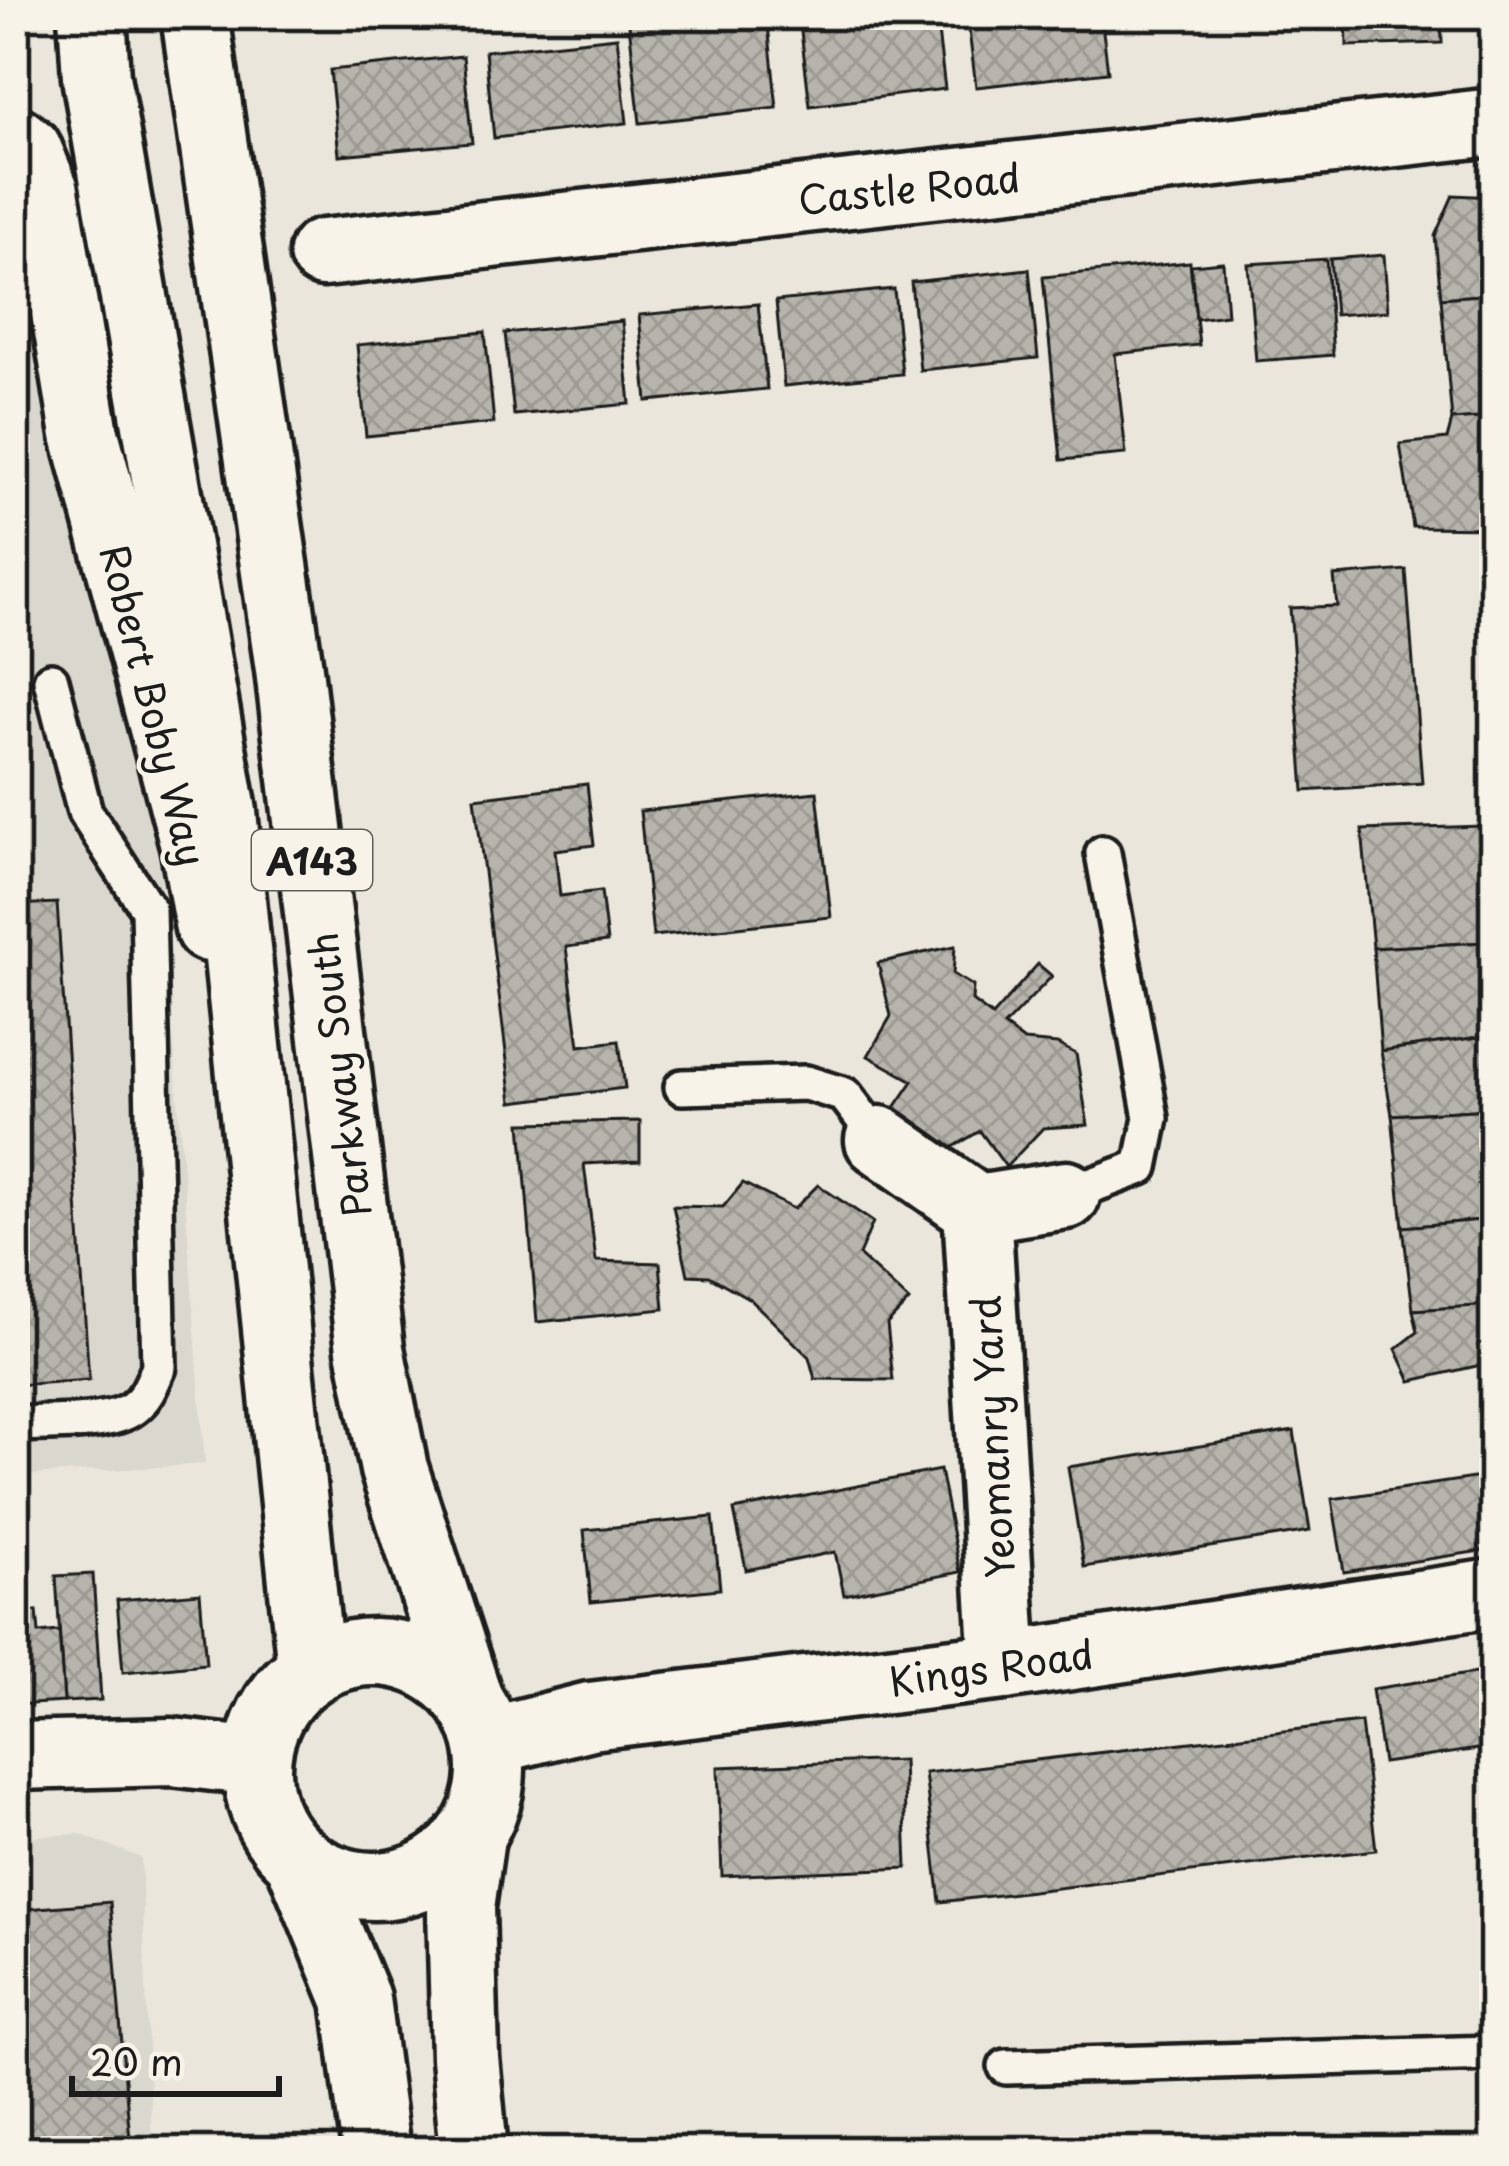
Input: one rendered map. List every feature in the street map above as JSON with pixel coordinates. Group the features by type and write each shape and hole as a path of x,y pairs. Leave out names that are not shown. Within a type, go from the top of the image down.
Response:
{"main road":[{"name":"A143","path":"92,15 97,77 223,812 311,1669"},
{"name":"Parkway South","path":"195,15 289,669 370,1349 394,1469 479,1719"},
{"name":"Castle Road","path":"323,253 1494,122"},
{"name":"Robert Boby Way","path":"15,140 28,150 45,191 85,434 194,844 270,1281"},
{"path":"879,1140 977,1209 1066,1195"},
{"name":"Yeomanry Yard","path":"977,1209 1004,1666"},
{"name":"Kings Road","path":"479,1719 590,1716 1004,1666 1494,1593"},
{"path":"376,2151 356,1999 299,1860 275,1832 260,1798 256,1762 264,1725 283,1693 311,1669 352,1653 395,1653 435,1667 479,1719 491,1791 471,1837 461,1906 473,2151"},
{"path":"15,1756 172,1752 256,1762"},
{"path":"299,1860 333,1879 372,1887 410,1882 445,1864 471,1837"}],"lane":[{"path":"15,1424 99,1419 130,1412 148,1394 159,1367 148,909 85,812 51,680"},
{"path":"1066,1195 1142,1167 1151,1118 1103,853"},
{"path":"682,1087 806,1083 845,1096 879,1140"},
{"path":"1006,2067 1494,2053"}],"shaded area":[{"path":"15,201 156,809 205,1464 15,1476"},
{"path":"79,1834 141,1858 152,2151 15,2151 15,1837"}],"building":[{"path":"628,15 693,15 694,24 767,16 777,108 640,123"},
{"path":"799,15 936,15 945,89 810,106"},
{"path":"967,15 1101,15 1108,72 976,87"},
{"path":"1346,15 1441,15 1442,43 1347,46"},
{"path":"617,37 627,123 494,138 485,51"},
{"path":"463,56 472,143 339,155 330,70"},
{"path":"1453,195 1493,197 1494,294 1441,298 1435,236"},
{"path":"1384,255 1388,311 1335,315 1330,259"},
{"path":"1326,259 1333,355 1256,361 1248,264"},
{"path":"1190,262 1199,345 1115,354 1126,454 1061,460 1043,277"},
{"path":"1223,262 1227,315 1196,319 1191,265"},
{"path":"1029,269 1038,358 920,370 911,282"},
{"path":"894,289 902,374 784,386 776,301"},
{"path":"1494,294 1494,417 1452,420 1441,298"},
{"path":"758,304 767,389 647,401 639,315"},
{"path":"622,321 630,404 514,415 505,333"},
{"path":"485,332 494,423 366,436 357,345"},
{"path":"1494,417 1494,528 1413,527 1400,444 1447,439 1452,420"},
{"path":"1406,570 1422,783 1304,791 1290,608 1337,606 1334,576"},
{"path":"587,784 594,845 555,850 560,896 601,891 607,942 566,947 579,1046 619,1041 625,1088 512,1102 475,798"},
{"path":"817,792 831,917 653,936 640,811"},
{"path":"1482,826 1486,942 1373,948 1362,830"},
{"path":"57,903 89,1380 15,1385 15,905"},
{"path":"1486,942 1494,1035 1381,1051 1373,948"},
{"path":"955,946 953,974 973,986 972,1001 992,1016 1038,964 1052,976 1004,1026 1024,1041 1057,1044 1076,1054 1088,1125 1043,1128 1006,1167 980,1131 950,1149 894,1109 913,1081 868,1056 891,1016 878,963"},
{"path":"1494,1035 1491,1109 1392,1115 1381,1051"},
{"path":"1491,1109 1494,1219 1403,1227 1392,1115"},
{"path":"640,1121 640,1161 584,1164 596,1261 660,1263 664,1309 537,1322 521,1123"},
{"path":"743,1183 794,1209 818,1185 873,1222 859,1255 909,1301 887,1324 893,1380 815,1379 809,1357 750,1299 709,1276 688,1275 673,1206 723,1207"},
{"path":"1494,1219 1494,1305 1413,1310 1403,1227"},
{"path":"1494,1305 1494,1362 1411,1381 1396,1349 1418,1332 1413,1310"},
{"path":"1294,1431 1310,1531 1084,1567 1068,1467"},
{"path":"940,1470 960,1572 844,1595 835,1552 746,1570 734,1510"},
{"path":"1494,1475 1494,1549 1344,1572 1332,1499"},
{"path":"713,1517 720,1589 591,1602 584,1530"},
{"path":"93,1574 101,1700 64,1702 56,1576"},
{"path":"200,1593 206,1664 123,1672 117,1600"},
{"path":"37,1611 39,1633 59,1631 64,1702 15,1705 15,1613"},
{"path":"1494,1670 1494,1762 1492,1747 1383,1763 1372,1689"},
{"path":"1361,1722 1376,1850 940,1902 925,1773"},
{"path":"903,1760 907,1868 722,1876 718,1767"},
{"path":"110,1902 131,2151 15,2151 15,1910"}]}
